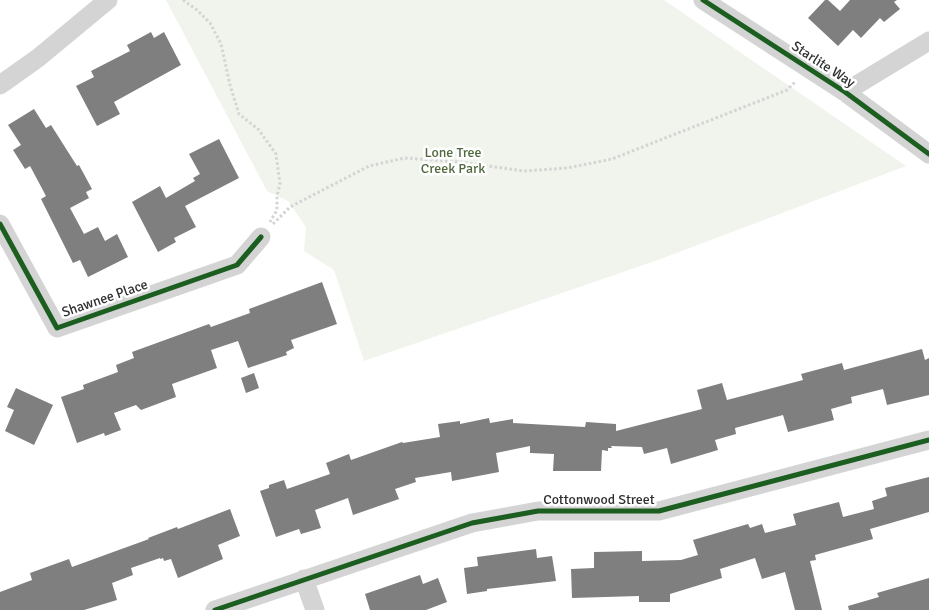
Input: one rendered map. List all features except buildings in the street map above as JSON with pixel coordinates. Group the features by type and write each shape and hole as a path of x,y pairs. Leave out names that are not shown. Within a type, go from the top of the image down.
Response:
{"street":[{"path":"0,85 38,58 108,0"},
{"name":"Starlite Way","path":"703,0 845,92 929,154"},
{"path":"845,92 929,41"},
{"name":"Shawnee Place","path":"0,224 57,328 237,265 260,237"},
{"name":"Cottonwood Street","path":"215,610 472,523 538,511 659,511 929,440"},
{"path":"304,579 315,610"}],"path":[{"path":"183,0 210,22 221,44 239,114 259,130 276,154 280,184 277,196 277,210 260,237"},
{"path":"260,237 290,207 369,166 405,158 460,162 524,171 567,168 612,159 787,90 807,68"}],"green space":[{"name":"Lone Tree Creek Park","path":"166,0 664,0 906,166 658,260 364,361 334,270 304,251 306,227 288,201 267,191"}],"cycle path":[{"path":"703,0 845,92 929,154"},
{"path":"0,224 57,328 237,265 261,237"},
{"path":"215,610 472,523 538,511 659,511 929,440"}]}
